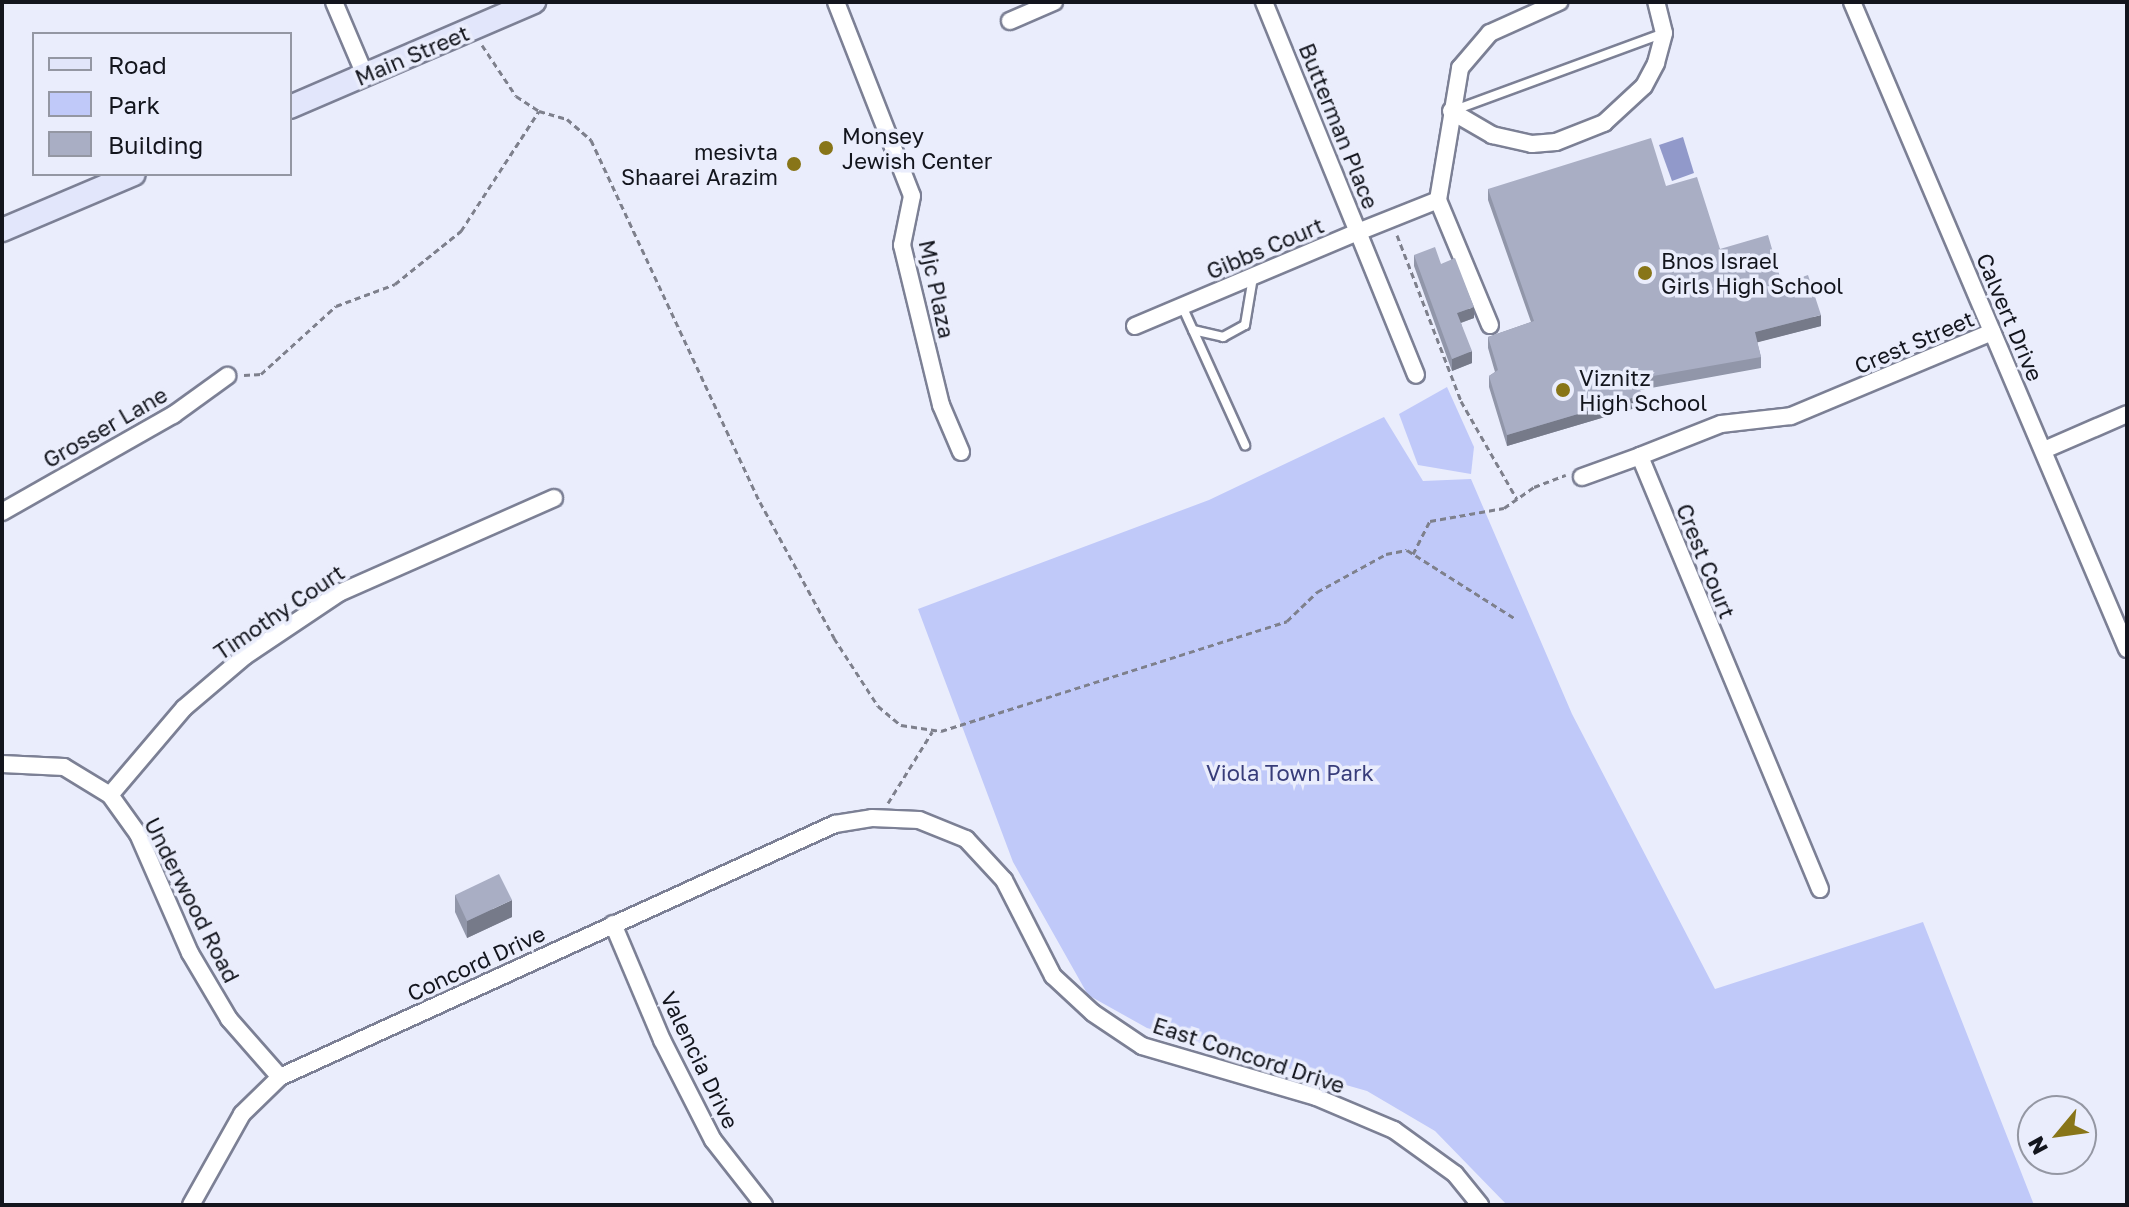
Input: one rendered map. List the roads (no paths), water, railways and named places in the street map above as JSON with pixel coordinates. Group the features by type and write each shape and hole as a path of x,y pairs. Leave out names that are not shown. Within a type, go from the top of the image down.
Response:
{"main road":[{"name":"Main Street","path":"292,106 534,2"},
{"path":"2,230 129,176"}],"street":[{"path":"334,2 365,75"},
{"name":"Mjc Plaza","path":"836,2 912,196 902,245 941,405 961,452"},
{"path":"1010,21 1054,2"},
{"name":"Butterman Place","path":"1264,2 1358,232 1392,222 1438,200"},
{"path":"1490,325 1438,200 1460,68 1470,50 1490,33 1559,2"},
{"path":"1451,111 1492,135 1532,144 1581,134 1604,123 1644,86 1664,33 1656,2"},
{"name":"Calvert Drive","path":"1852,2 2127,649"},
{"name":"Gibbs Court","path":"1135,326 1358,232 1416,375"},
{"name":"Crest Street","path":"1640,456 1721,424 1791,416 1992,332"},
{"name":"Grosser Lane","path":"2,512 173,415 227,376"},
{"path":"2044,450 2127,414"},
{"path":"1582,477 1640,456"},
{"name":"Crest Court","path":"1640,456 1820,889"},
{"name":"Timothy Court","path":"110,795 184,708 245,656 327,601 554,498"},
{"name":"Underwood Road","path":"2,764 64,767 110,795 138,834 190,953 229,1019 280,1077"},
{"name":"East Concord Drive","path":"835,824 887,818 919,820 966,839 1004,880 1053,976 1093,1013 1142,1046 1316,1097 1394,1130 1455,1174 1480,1205"},
{"name":"Concord Drive","path":"191,1205 242,1114 280,1077 835,824"},
{"name":"Valencia Drive","path":"613,924 662,1040 713,1140 764,1205"}],"lane":[{"path":"1451,111 1664,33"},
{"path":"1193,330 1223,337 1245,325 1253,276"},
{"path":"1182,306 1245,445"}],"place":[{"name":"Monsey Jewish Center","path":"826,148"},
{"name":"mesivta Shaarei Arazim","path":"794,164"},
{"name":"Bnos Israel Girls High School","path":"1645,273"},
{"name":"Viznitz High School","path":"1563,390"}],"park label":[{"name":"Viola Town Park","path":"1290,773"}]}
